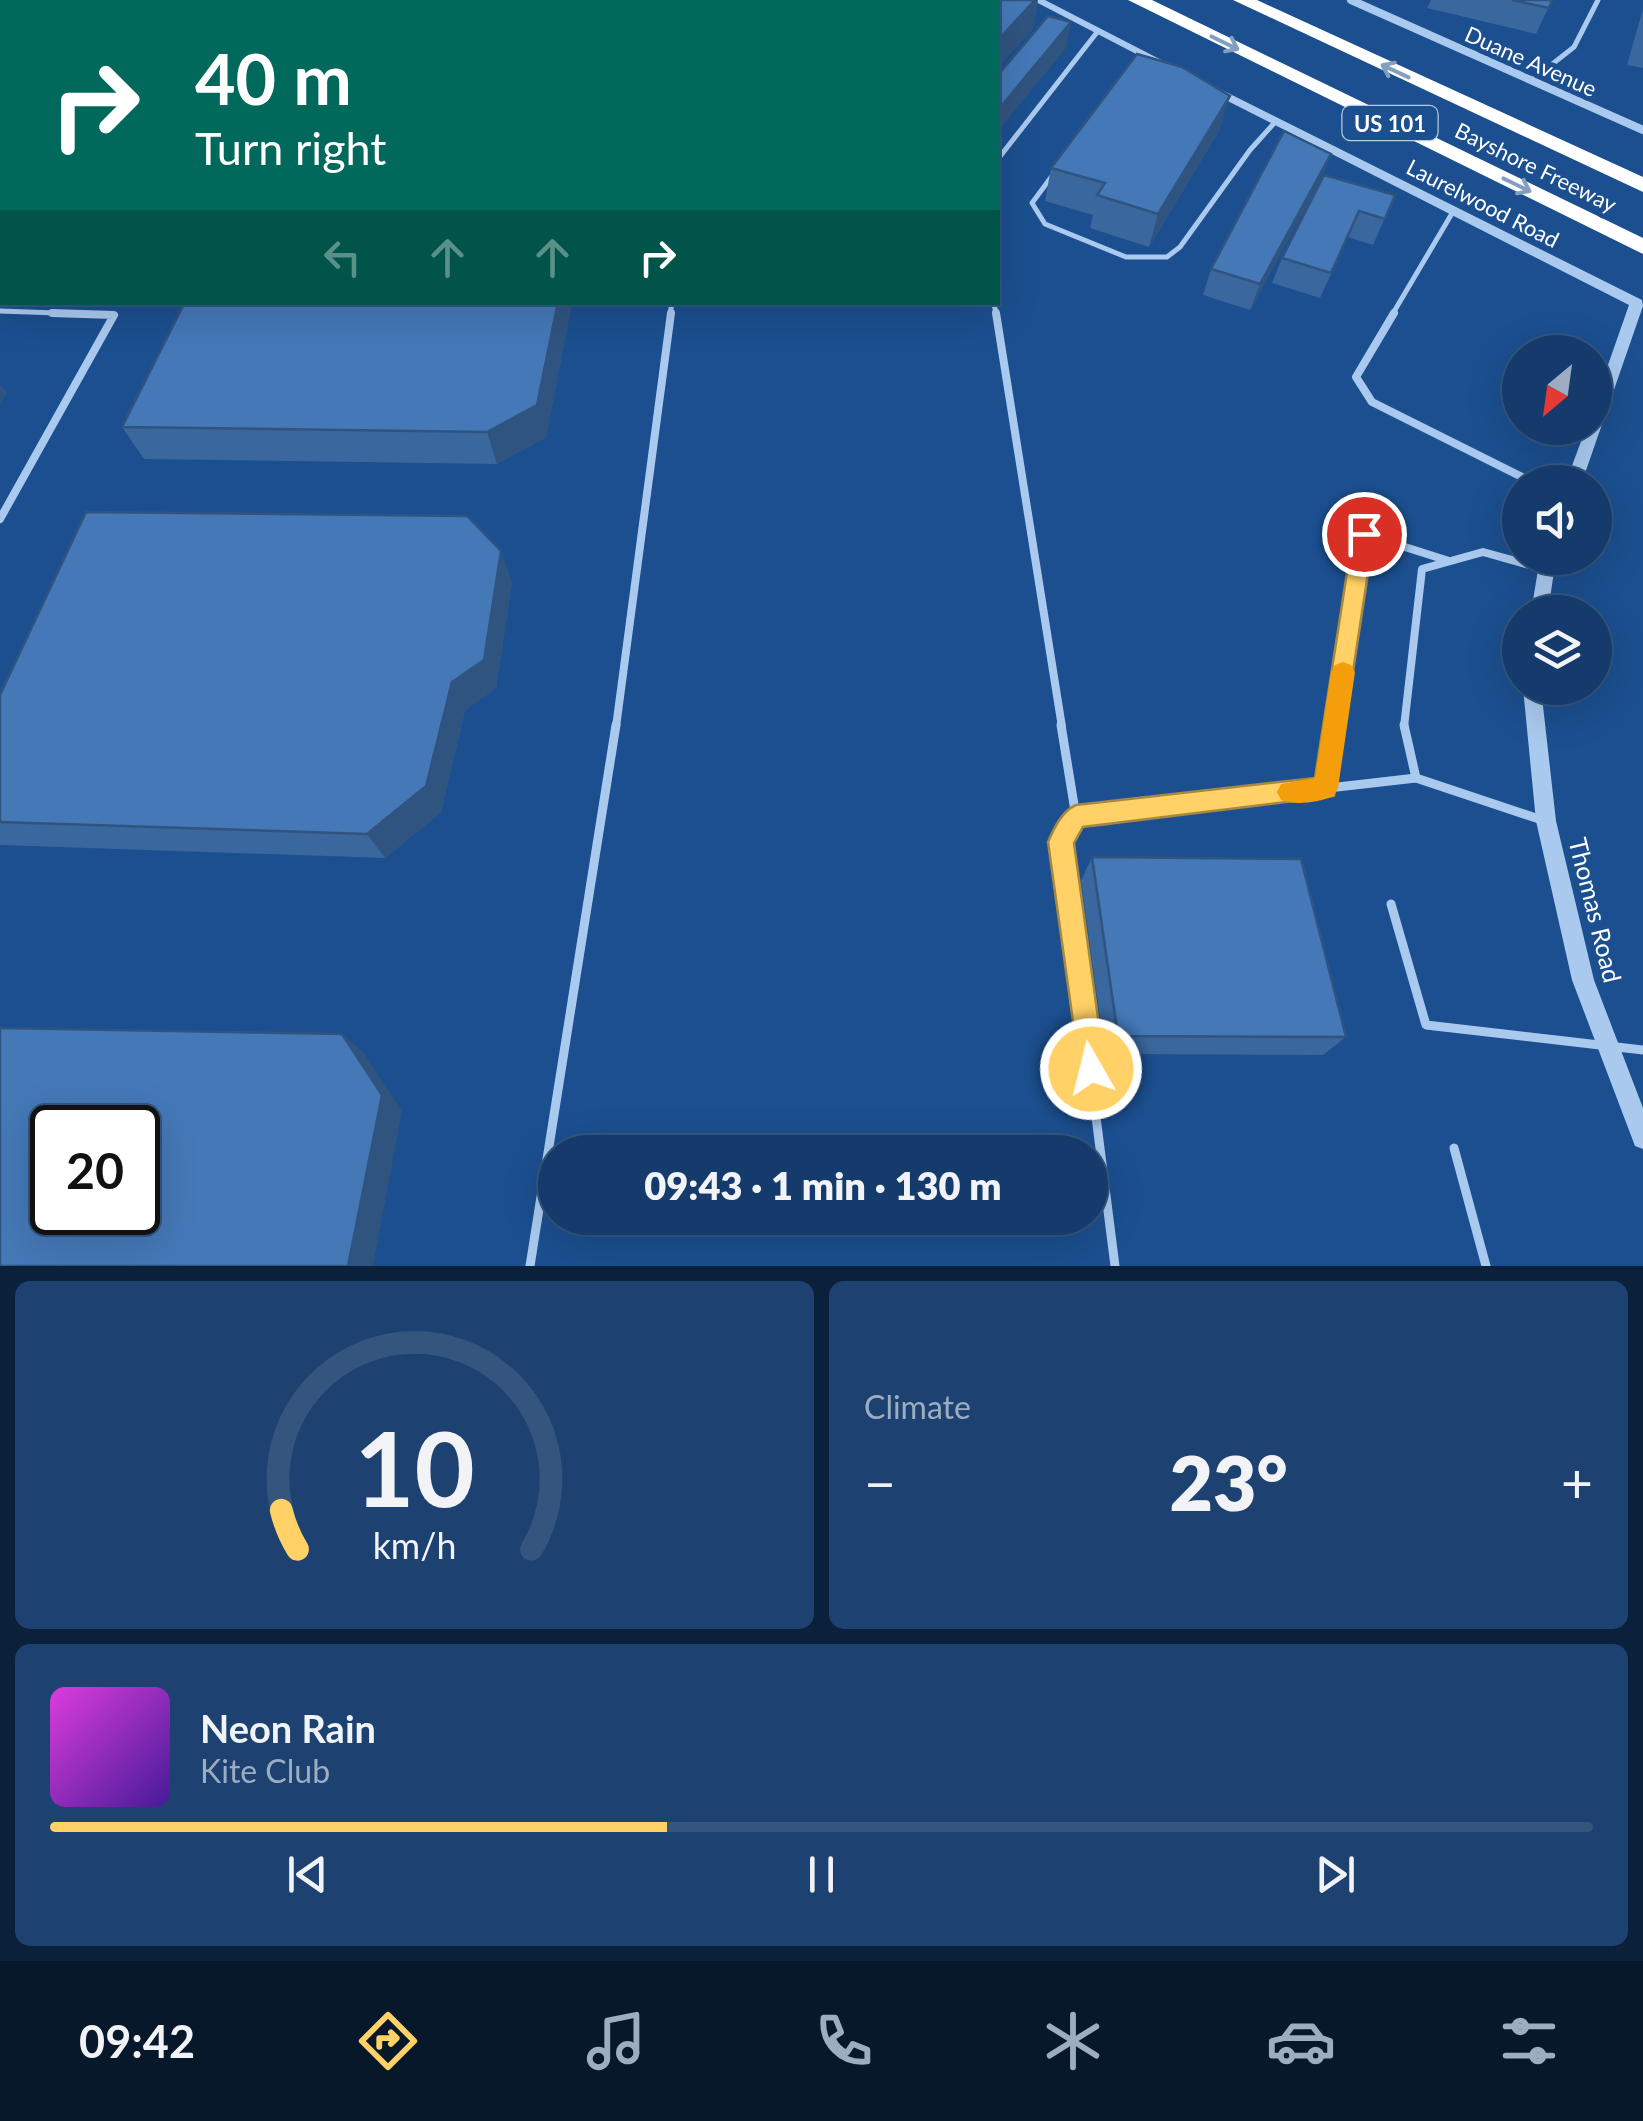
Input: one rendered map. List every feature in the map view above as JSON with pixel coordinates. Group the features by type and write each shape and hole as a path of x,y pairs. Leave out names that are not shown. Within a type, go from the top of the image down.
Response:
{"highway":[{"name":"Bayshore Freeway","path":"1137,0 1643,246"},
{"name":"Bayshore Freeway","path":"1242,0 1643,185"}],"street":[{"path":"1037,0 1098,31 1145,63 1182,73"},
{"name":"Duane Avenue","path":"1351,0 1643,130"},
{"name":"Laurelwood Road","path":"1198,81 1640,305"},
{"path":"1612,379 1640,305"},
{"name":"Thomas Road","path":"1534,705 1546,822 1583,980 1643,1138"}],"lane":[{"path":"1532,80 1570,54 1586,35 1598,0"},
{"path":"1000,156 1098,31"},
{"path":"1062,162 1032,203 1046,224 1126,256 1167,257 1180,247 1250,150 1276,121"},
{"path":"1454,210 1356,377 1372,402 1502,467"},
{"path":"530,1266 630,639 672,305"},
{"path":"994,305 1076,817 1061,842 1115,1266"},
{"path":"0,311 114,314 0,518"},
{"path":"1326,788 1364,534 1449,561"},
{"path":"1416,778 1403,733 1422,570 1483,552 1502,555"},
{"path":"1076,817 1416,778 1546,822"},
{"path":"1391,904 1426,1025 1643,1050"},
{"path":"1454,1148 1486,1266"}],"building":[{"path":"1000,0 1035,0 1000,38"},
{"path":"1512,0 1552,0 1549,8"},
{"path":"1048,16 1071,22 1000,108 1000,73"},
{"path":"1137,54 1182,67 1230,96 1158,214 1097,195 1105,183 1051,168"},
{"path":"1284,131 1331,154 1260,284 1211,269"},
{"path":"1324,175 1395,195 1385,219 1359,211 1331,273 1282,258"},
{"path":"183,305 557,305 537,405 487,432 122,427"},
{"path":"86,512 467,516 501,551 484,660 452,682 426,786 367,834 0,822 0,695"},
{"path":"1092,857 1301,859 1346,1037 1118,1036"},
{"path":"0,1028 342,1034 382,1095 348,1266 0,1266"}],"slow traffic":[{"path":"1290,792 1326,788 1343,672"}],"route":[{"path":"1091,1069 1061,842 1076,817 1326,788 1364,534"}]}
